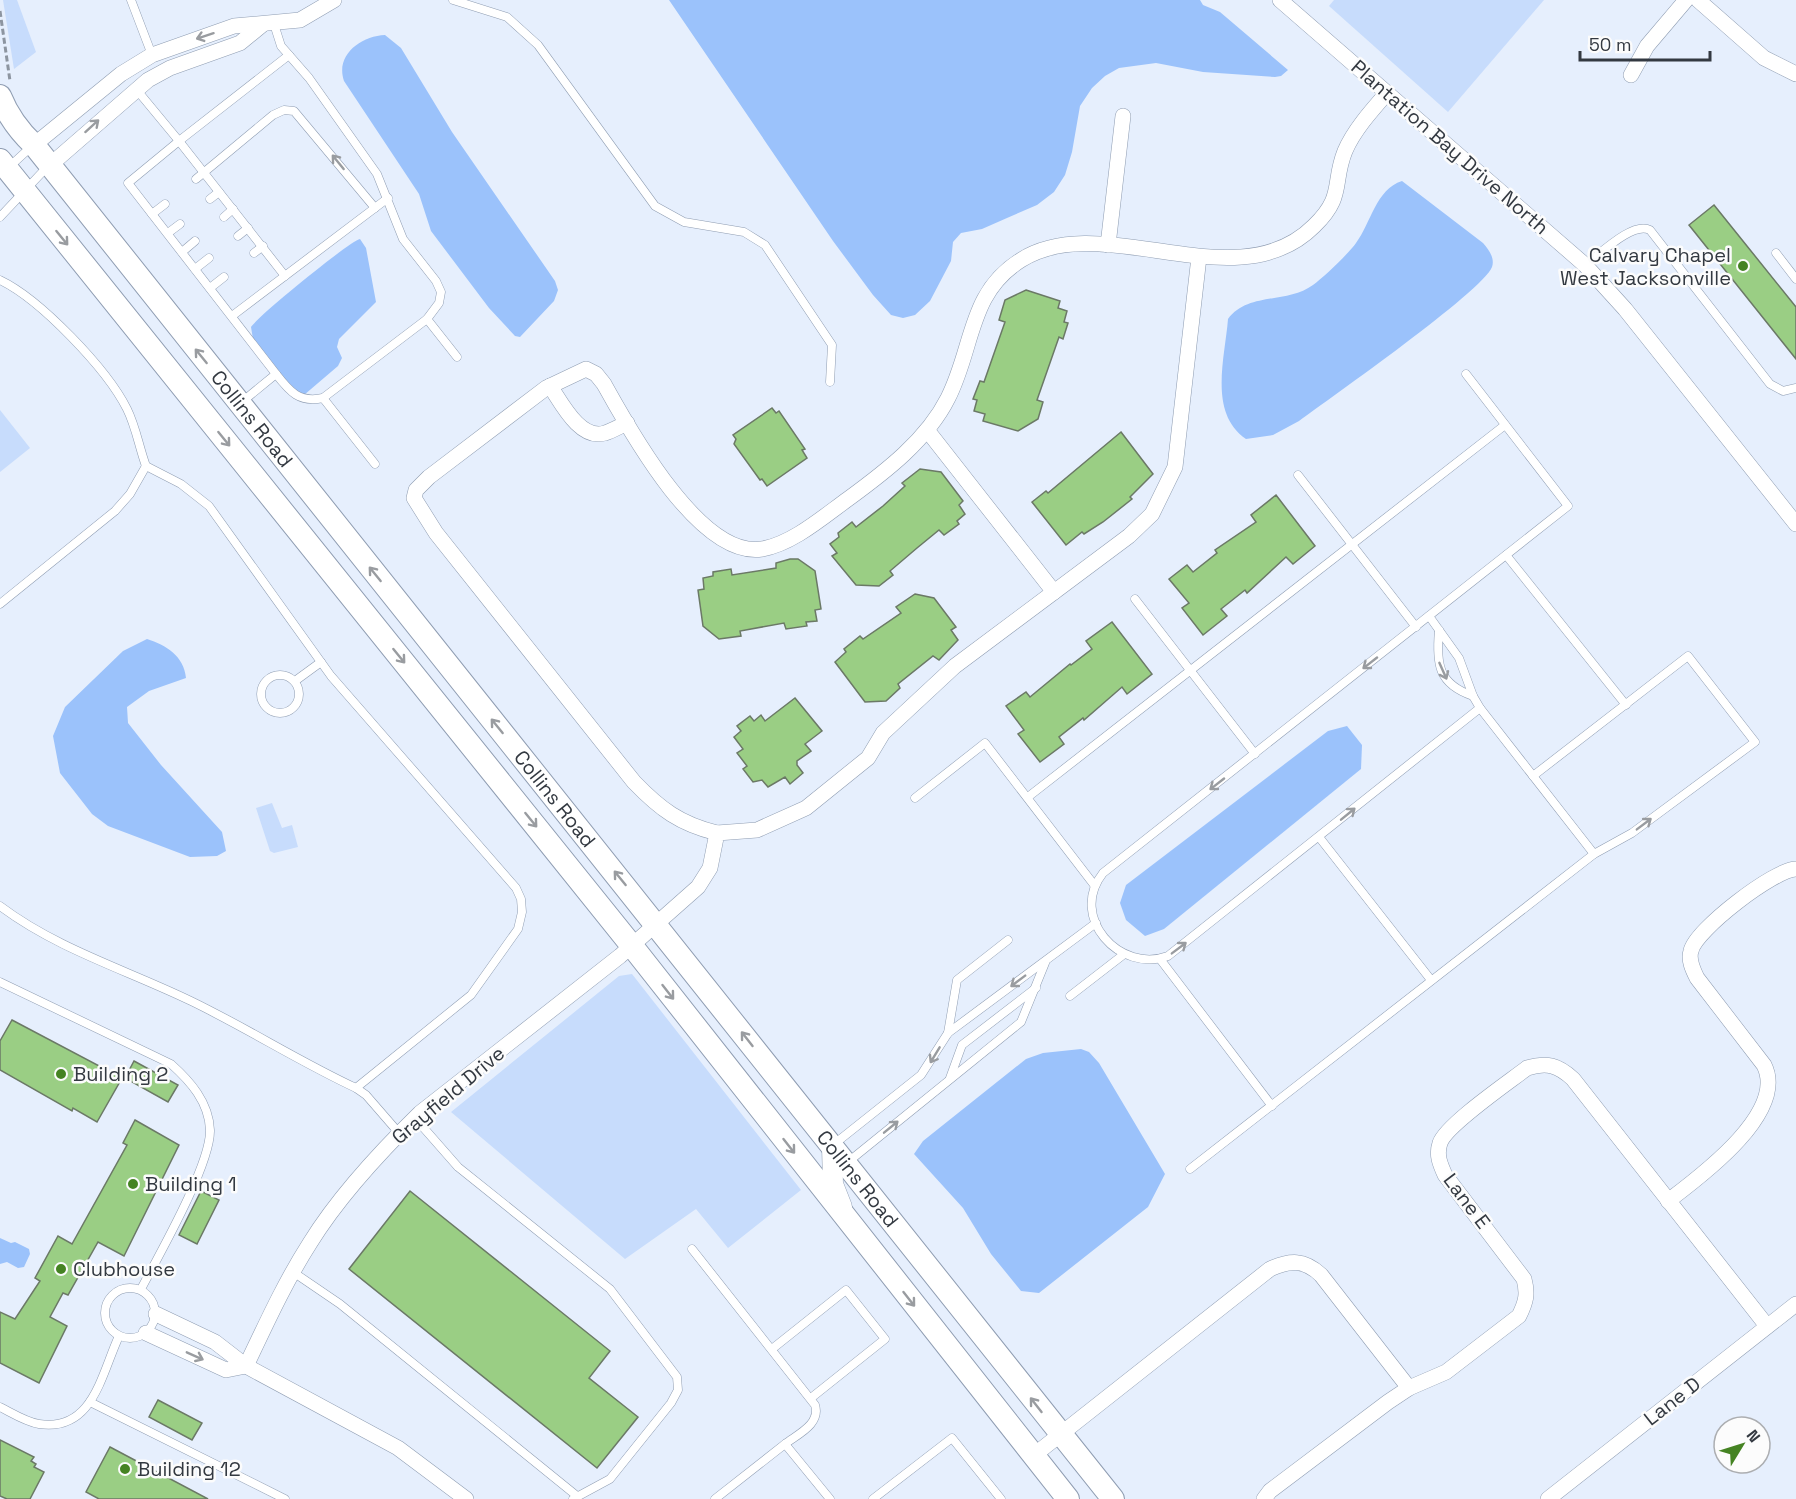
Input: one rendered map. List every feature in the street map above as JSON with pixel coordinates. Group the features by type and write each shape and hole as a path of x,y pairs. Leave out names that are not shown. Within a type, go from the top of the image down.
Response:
{"main road":[{"name":"Collins Road","path":"5,86 7,114 656,923 1113,1499"},
{"name":"Collins Road","path":"2,169 25,193 632,946 1068,1499"}],"street":[{"path":"33,145 121,74 152,55 234,26 300,20 334,0"},
{"name":"Plantation Bay Drive North","path":"1280,0 1585,266 1624,309 1796,524"},
{"path":"1631,75 1647,46 1686,0"},
{"path":"1698,0 1764,58 1796,74"},
{"path":"49,166 136,89 170,69 240,43 268,24"},
{"path":"1198,257 1175,466 1167,488 1152,514 1129,536 955,666 883,733 868,758 806,808 757,830 717,833 694,827 660,808 634,782 436,533 414,498 416,490 429,477 550,386 585,369 596,374 604,384 650,461 683,504 714,534 740,547 759,549 779,544 825,516 897,461 927,430 948,398 981,301 996,279 1025,257 1054,244 1108,245 1198,257 1268,252 1294,244 1313,228 1336,197 1344,153 1387,93"},
{"path":"1108,245 1123,116"},
{"path":"550,386 573,419 589,433 603,434 627,423"},
{"path":"927,430 1054,592"},
{"name":"Grayfield Drive","path":"246,1366 293,1272 338,1205 399,1133 632,946 698,887 710,868 717,833"},
{"path":"1767,1326 1668,1201 1731,1150 1769,1094 1768,1074 1764,1065 1697,978 1691,966 1690,952 1695,939 1773,876 1787,869 1796,869"},
{"name":"Lane E","path":"1409,1388 1446,1372 1480,1348 1519,1316 1526,1303 1527,1291 1519,1269 1445,1175 1439,1163 1438,1151 1447,1132 1527,1068 1541,1064 1554,1065 1573,1079 1668,1201"},
{"path":"832,1146 833,1184 846,1218"},
{"path":"1033,1456 1270,1269 1284,1263 1299,1262 1312,1266 1321,1275 1409,1388 1288,1478 1264,1499"},
{"name":"Lane D","path":"1548,1499 1796,1304"},
{"path":"156,1314 215,1342 246,1366 398,1448 466,1499"},
{"path":"146,1333 226,1370 246,1366"}],"lane":[{"path":"131,0 152,55"},
{"path":"453,0 507,17 538,45 655,206 684,222 744,232 765,245 832,345 830,382"},
{"path":"268,24 281,46 289,55 309,78 377,174 403,239 436,281 441,292 439,303 427,319 323,398 303,400 291,393 128,183 289,55"},
{"path":"136,89 285,276"},
{"path":"196,179 273,115 284,110 294,111 375,208"},
{"path":"2,169 33,145"},
{"path":"0,217 49,166"},
{"path":"210,199 219,192"},
{"path":"232,316 388,198"},
{"path":"152,214 165,204"},
{"path":"224,217 233,209"},
{"path":"168,233 180,224"},
{"path":"1585,266 1633,229 1645,227 1650,230 1770,384 1783,391 1796,388"},
{"path":"238,236 248,228"},
{"path":"182,252 195,241"},
{"path":"254,253 262,246"},
{"path":"1776,253 1796,279"},
{"path":"195,269 209,258"},
{"path":"210,288 224,277"},
{"path":"0,280 18,292 76,342 115,390 134,422 146,466 130,494 115,511 0,604"},
{"path":"427,319 457,357"},
{"path":"239,404 276,374"},
{"path":"1466,374 1568,506 1103,873 1095,886 1092,902 1096,923 1107,943 1123,954 1146,960 1160,958 1174,952 1480,708"},
{"path":"323,398 375,464"},
{"path":"1028,797 1505,424"},
{"path":"146,466 181,484 209,506 321,662 506,875 521,899 522,912 518,929 471,995 356,1088"},
{"path":"1298,475 1416,627"},
{"path":"1506,555 1626,705"},
{"path":"1135,599 1255,754"},
{"path":"1429,616 1465,671 1473,696 1480,708 1594,854"},
{"path":"1439,630 1437,653 1443,676 1458,691 1473,696"},
{"path":"1190,1169 1594,854 1632,833 1755,742 1688,656 1533,776"},
{"path":"295,681 321,662"},
{"path":"284,675 295,681 299,699 292,709 281,713 265,704 263,686 272,677 284,675"},
{"path":"915,798 985,743 1095,886"},
{"path":"1320,837 1431,980"},
{"path":"0,906 27,927 193,1002 305,1064 356,1088 366,1095 399,1133"},
{"path":"832,1146 921,1075 948,1033 1096,923"},
{"path":"948,1033 957,980 1008,940"},
{"path":"1070,996 1123,954"},
{"path":"1160,958 1272,1106"},
{"path":"846,1164 1021,1022 1045,963"},
{"path":"0,982 171,1064 190,1081 203,1102 210,1128 207,1155 141,1289"},
{"path":"949,1080 962,1045 1037,987"},
{"path":"293,1272 340,1304 575,1497 610,1479 671,1403 678,1390 677,1377 610,1289 458,1167 415,1118"},
{"path":"692,1249 811,1398 817,1409 815,1419 715,1499"},
{"path":"123,1288 141,1289 153,1301 156,1314 146,1333 133,1338 119,1336 107,1324 104,1315 109,1298 123,1288"},
{"path":"772,1349 846,1290 885,1339 811,1398"},
{"path":"0,1407 37,1424 58,1425 78,1418 90,1402 119,1336"},
{"path":"90,1402 285,1499"},
{"path":"873,1499 952,1438 1001,1499"},
{"path":"785,1444 830,1499"}],"path":[{"path":"0,11 5,86"}],"shaded area":[{"path":"3,0 17,0 36,52 14,69"},
{"path":"1334,0 1544,0 1448,112 1329,6"},
{"path":"0,410 30,448 0,472"},
{"path":"272,803 282,828 292,825 298,847 274,853 270,851 256,808"},
{"path":"632,974 801,1190 728,1248 696,1209 625,1259 451,1112 619,976"}],"water":[{"path":"669,0 1200,0 1203,5 1220,12 1288,70 1281,76 1275,77 1203,72 1156,63 1119,68 1105,76 1092,88 1080,106 1072,152 1065,175 1054,192 1037,205 982,229 961,233 953,242 951,261 930,301 915,315 903,318 891,315 873,295 833,241"},
{"path":"385,35 401,48 452,132 555,281 558,290 554,301 520,337 515,336 489,308 431,231 419,194 344,81 343,63 352,49 367,39"},
{"path":"1402,181 1483,243 1492,257 1492,267 1482,280 1435,320 1299,421 1273,435 1246,439 1234,428 1223,400 1222,367 1228,319 1246,305 1292,295 1317,282 1356,243 1386,191"},
{"path":"360,239 366,248 376,302 339,339 337,347 342,358 338,366 304,395 294,392 253,339 251,327 305,279"},
{"path":"147,639 173,652 182,663 186,678 149,691 127,707 128,723 161,765 222,832 226,851 217,856 190,857 108,826 92,814 60,773 53,736 65,707 123,651"},
{"path":"1347,726 1362,745 1361,769 1164,929 1145,936 1126,920 1120,903 1126,885 1328,731"},
{"path":"1081,1049 1089,1052 1099,1063 1165,1174 1148,1207 1039,1293 1021,1291 991,1254 963,1208 914,1154 923,1141 1026,1059 1043,1053"},
{"path":"0,1238 29,1249 30,1254 24,1267 18,1268 7,1262 0,1264"}],"building":[{"name":"Calvary Chapel West Jacksonville","path":"1714,205 1796,307 1796,359 1689,225"},
{"path":"1026,290 1060,301 1058,308 1067,311 1064,322 1068,323 1063,339 1059,337 1037,400 1043,402 1038,419 1018,431 983,421 985,414 974,411 977,400 973,399 980,381 984,382 1005,322 999,320 1005,300"},
{"path":"772,408 776,413 779,411 805,449 802,450 807,458 767,486 734,444 736,439 733,435"},
{"path":"1121,432 1153,474 1130,497 1132,499 1103,522 1084,534 1082,532 1066,545 1032,502 1046,491 1048,493"},
{"path":"920,469 941,472 963,501 959,505 965,514 957,521 959,524 944,535 939,530 917,548 890,571 893,575 879,586 856,585 832,556 837,553 830,544 839,537 838,533 852,522 856,527 883,506 905,486 902,483"},
{"path":"1276,495 1315,546 1293,564 1286,557 1247,593 1245,590 1221,609 1227,616 1203,635 1182,608 1189,603 1169,579 1187,565 1193,572 1217,553 1215,550 1256,522 1251,515"},
{"path":"798,559 815,571 821,609 815,610 817,621 806,622 807,626 786,629 784,623 740,631 741,636 719,639 703,626 698,590 704,589 703,578 713,576 713,572 731,569 732,575 776,568 776,563"},
{"path":"915,594 934,598 956,627 951,630 958,640 939,660 933,656 898,684 900,688 886,701 865,702 835,662 846,652 844,649 860,636 863,639 901,613 896,607"},
{"path":"1112,622 1152,674 1127,694 1122,687 1084,720 1083,718 1059,737 1064,744 1040,762 1018,734 1024,730 1006,706 1026,692 1030,697 1092,649 1086,641"},
{"path":"795,698 822,731 805,744 811,751 797,761 803,773 790,784 785,777 768,787 762,780 753,782 743,769 747,766 737,753 743,749 734,737 741,731 737,726 750,716 754,721 761,715 765,721"},
{"name":"Building 2","path":"12,1020 122,1078 97,1122 73,1108 72,1111 0,1070 0,1041"},
{"path":"134,1061 178,1085 168,1102 125,1078"},
{"path":"135,1120 179,1145 124,1256 98,1242 68,1295 63,1293 50,1317 67,1326 39,1383 0,1363 0,1312 15,1319 40,1281 35,1278 58,1236 72,1244 127,1145 123,1143"},
{"path":"201,1191 219,1200 197,1244 179,1235"},
{"path":"410,1191 610,1351 589,1378 638,1417 597,1468 349,1269"},
{"path":"158,1400 202,1423 192,1440 149,1417"},
{"path":"0,1440 34,1457 31,1461 36,1464 34,1467 44,1472 30,1499 7,1499 0,1496"},
{"name":"Building 12","path":"110,1447 208,1499 99,1499 86,1492"}],"place":[{"name":"Calvary Chapel West Jacksonville","path":"1743,266"},
{"name":"Building 2","path":"61,1074"},
{"name":"Building 1","path":"133,1184"},
{"name":"Clubhouse","path":"61,1269"},
{"name":"Building 12","path":"125,1469"}]}
